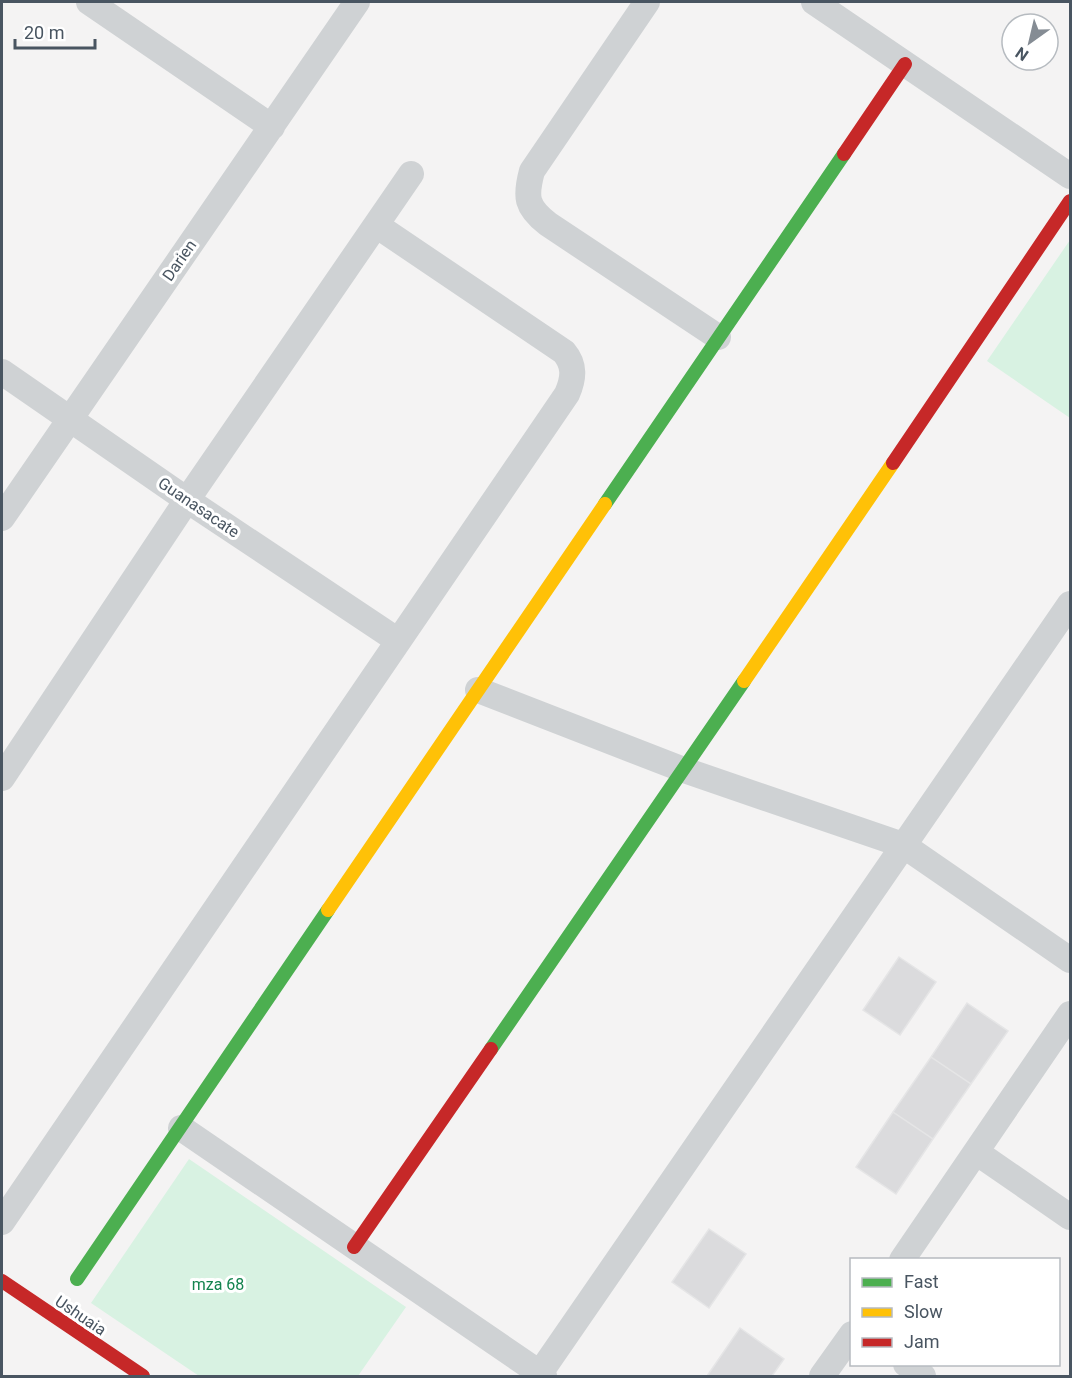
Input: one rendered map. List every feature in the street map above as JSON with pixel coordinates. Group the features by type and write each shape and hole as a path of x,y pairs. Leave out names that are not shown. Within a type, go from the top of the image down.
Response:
{"street":[{"path":"88,2 272,127"},
{"name":"Darien","path":"2,518 357,2"},
{"path":"648,2 532,171 527,187 528,201 536,215 548,224 718,337"},
{"path":"814,2 1071,176"},
{"path":"77,1279 905,64"},
{"path":"2,778 187,500 411,174"},
{"path":"354,1247 684,770 1071,201"},
{"path":"2,1222 567,393 572,382 573,370 564,352 376,225"},
{"name":"Guanasacate","path":"2,372 187,500 397,640"},
{"path":"181,1128 541,1376 903,845 1071,604"},
{"path":"478,690 684,770 903,845 1071,960"},
{"path":"903,1258 1071,1014"},
{"path":"976,1152 1071,1217"},
{"name":"Ushuaia","path":"2,1281 143,1377"},
{"path":"822,1377 850,1337"},
{"path":"907,1366 923,1377"}],"green space":[{"path":"1070,240 1070,418 987,361"},
{"name":"mza 68","path":"189,1159 406,1307 358,1376 199,1376 91,1303"}],"building":[{"path":"899,957 936,982 900,1035 863,1010"},
{"path":"967,1003 1008,1031 971,1084 931,1057"},
{"path":"931,1057 971,1084 933,1139 893,1112"},
{"path":"893,1112 933,1139 896,1194 856,1167"},
{"path":"709,1229 746,1254 709,1308 672,1282"},
{"path":"740,1328 784,1359 772,1376 707,1376"}],"traffic: fast":[{"path":"605,504 844,154"},
{"path":"491,1049 744,681"},
{"path":"77,1279 328,910"}],"traffic: slow":[{"path":"744,681 893,463"},
{"path":"328,910 605,504"}],"traffic: jam":[{"path":"844,154 905,64"},
{"path":"893,463 1070,201"},
{"path":"354,1247 491,1049"},
{"path":"2,1281 143,1376"}]}
